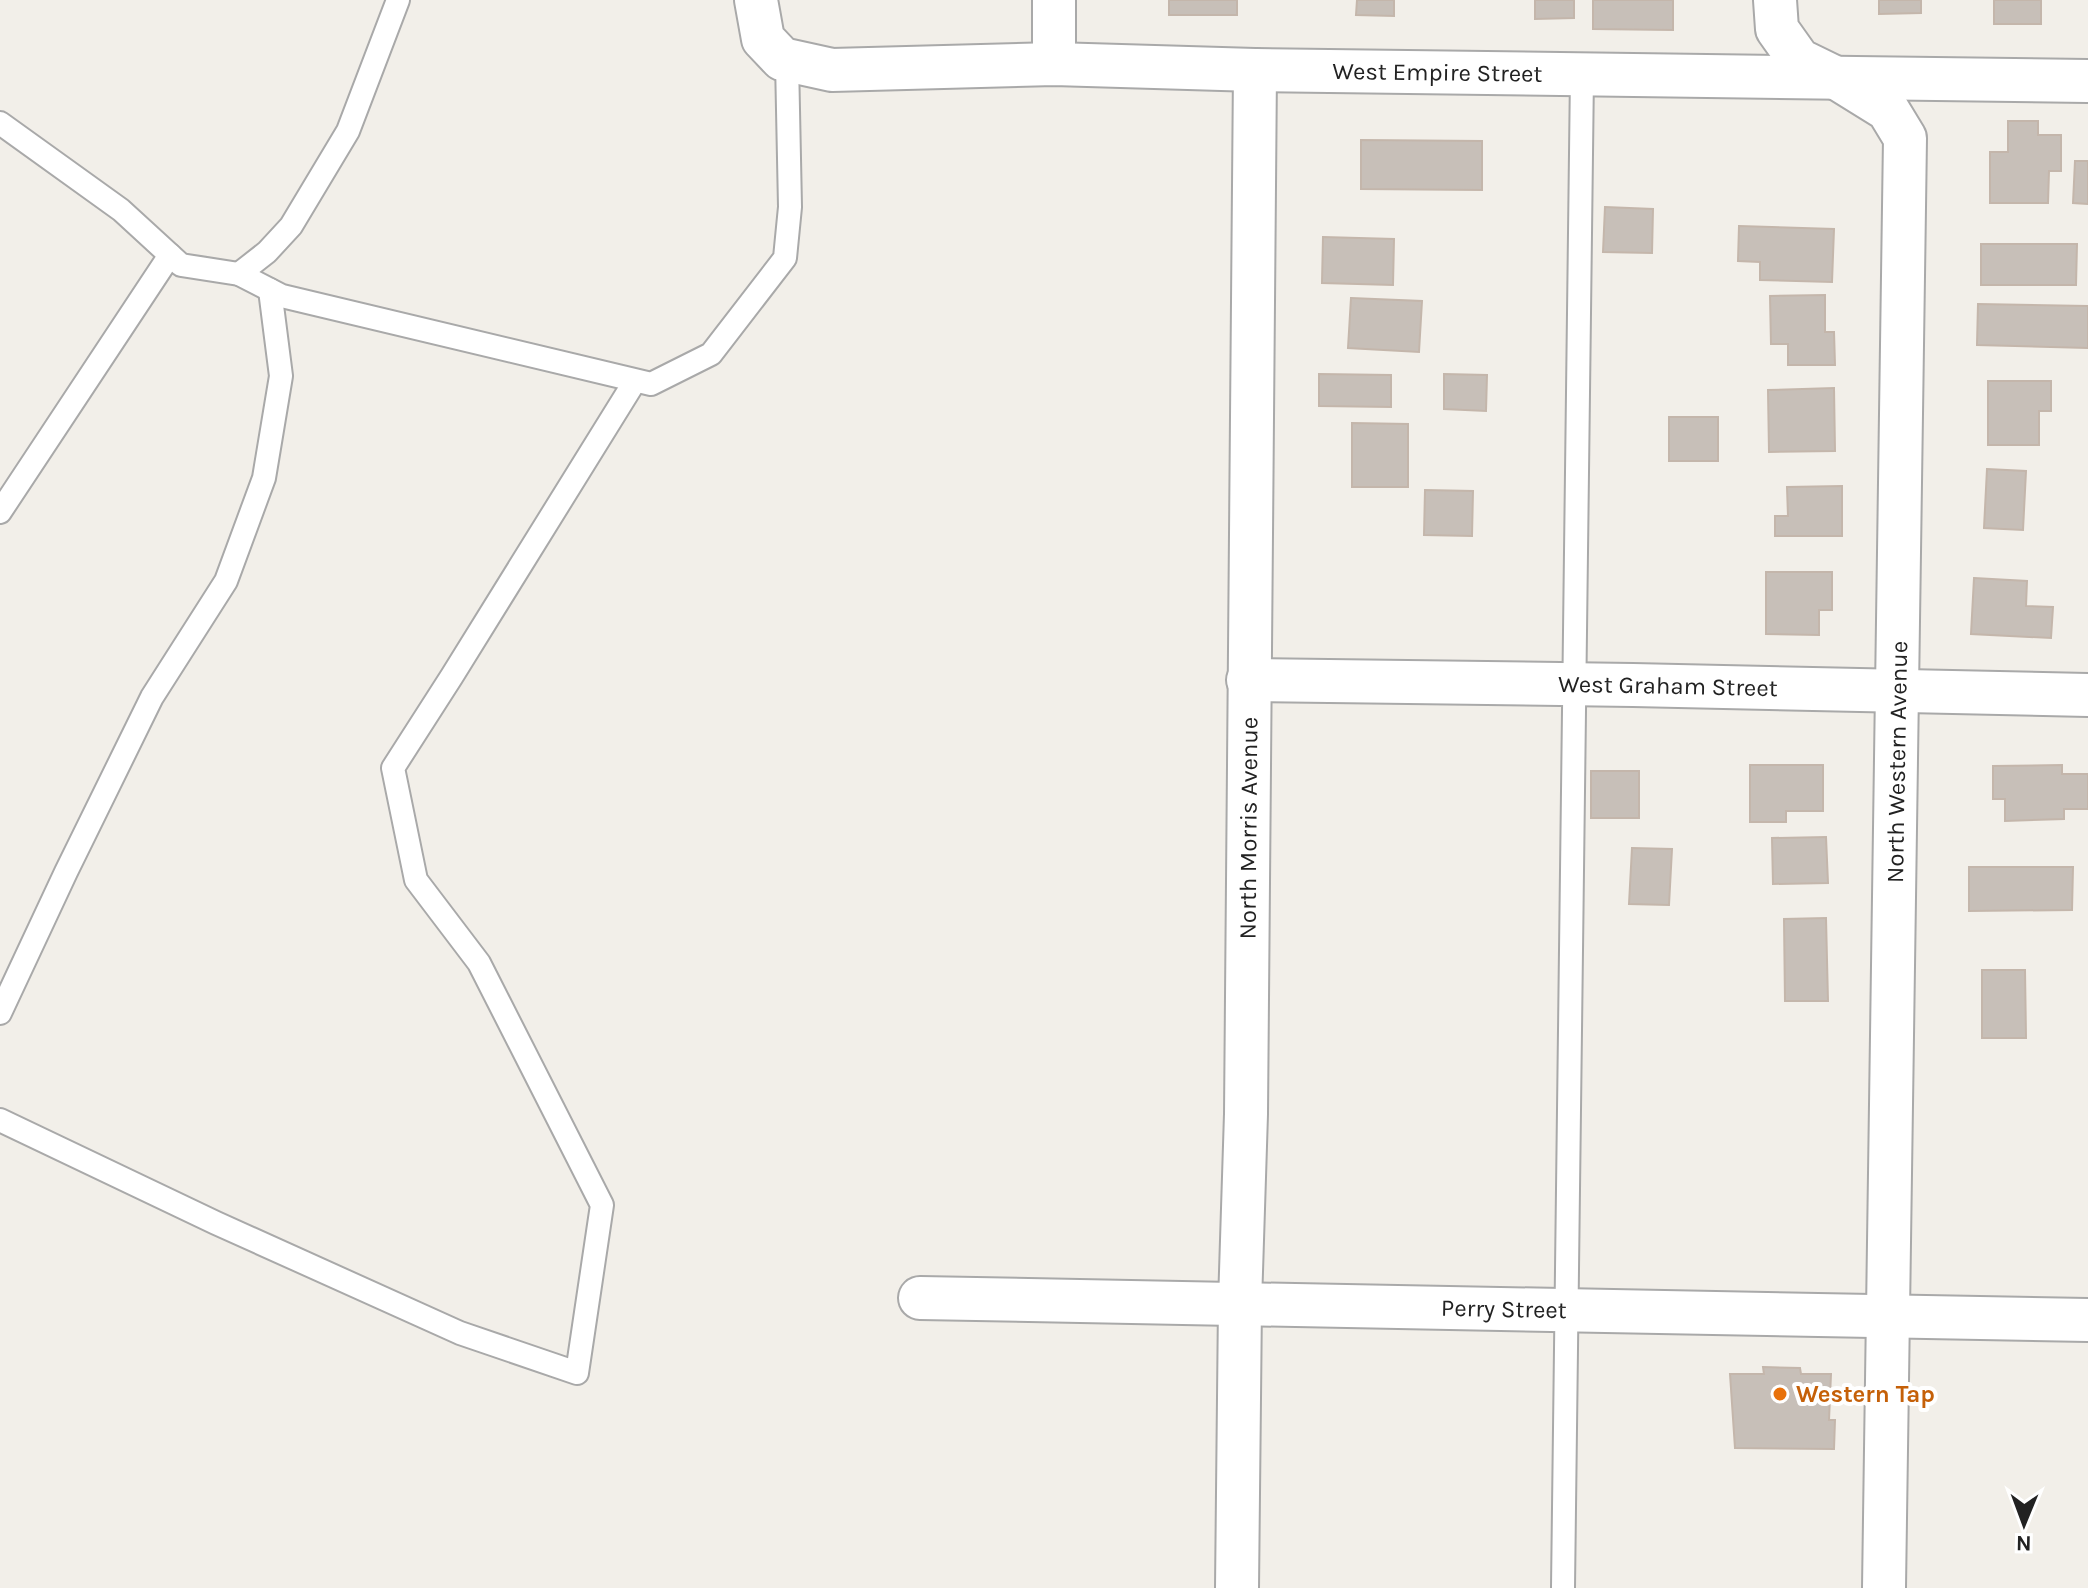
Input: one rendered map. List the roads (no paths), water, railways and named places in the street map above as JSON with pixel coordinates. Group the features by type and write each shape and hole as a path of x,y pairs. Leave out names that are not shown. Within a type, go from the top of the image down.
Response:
{"street":[{"path":"756,0 763,39 787,61"},
{"path":"1054,0 1054,64"},
{"name":"North Western Avenue","path":"1775,0 1777,29 1799,60 1838,79 1888,110 1905,138 1884,1588"},
{"name":"West Empire Street","path":"787,61 832,70 1054,64 1255,70 2088,81"},
{"name":"North Morris Avenue","path":"1237,1588 1240,1303 1246,1114 1255,70"},
{"name":"West Graham Street","path":"1248,680 2088,695"},
{"name":"Perry Street","path":"920,1298 2088,1320"}],"lane":[{"path":"239,274 267,252 291,226 348,131 398,0"},
{"path":"0,123 121,210 181,265 239,274 282,296 651,384 711,354 785,258 790,207 787,61"},
{"path":"1563,1588 1582,74"},
{"path":"0,512 170,255"},
{"path":"0,1013 152,697 226,581 264,478 281,376 270,290"},
{"path":"0,1120 216,1223 460,1333 577,1373 602,1205 479,963 416,880 393,768 635,381"}],"place":[{"name":"Western Tap","path":"1780,1394"}]}
